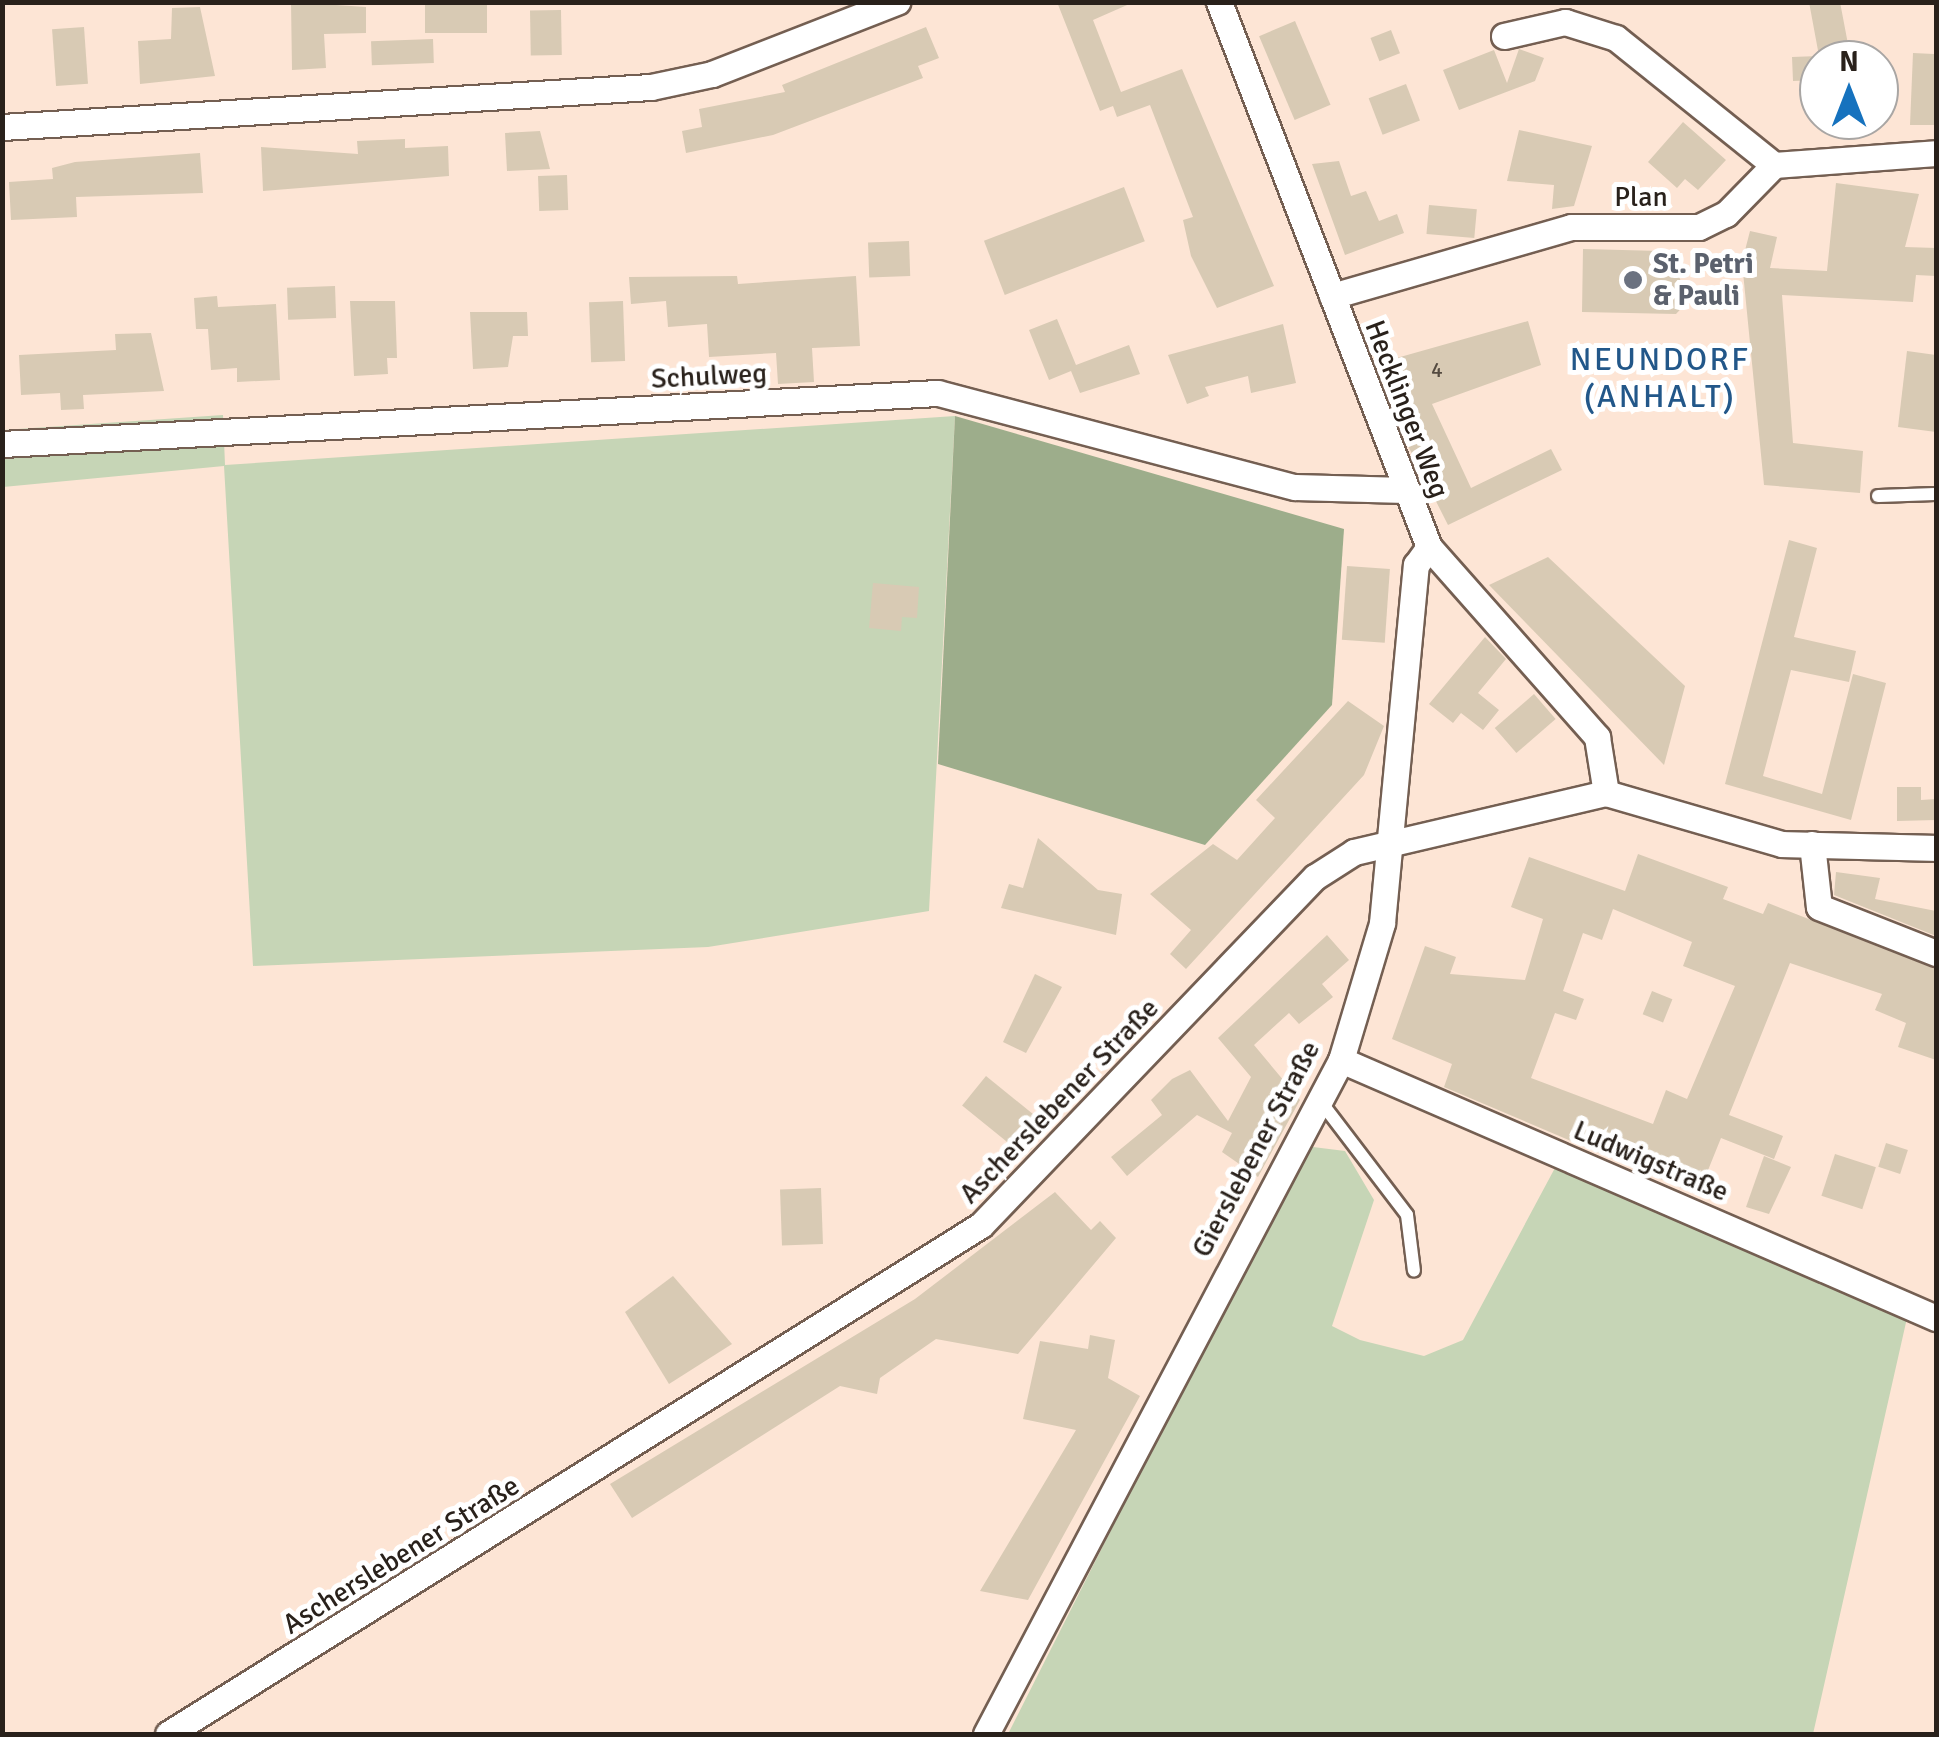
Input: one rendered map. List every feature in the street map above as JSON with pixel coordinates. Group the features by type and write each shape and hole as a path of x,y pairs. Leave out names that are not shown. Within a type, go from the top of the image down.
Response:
{"street":[{"path":"2,127 651,87 712,74 897,2"},
{"name":"Hecklinger Weg","path":"1219,2 1428,547 1597,737 1606,793"},
{"path":"1504,36 1565,22 1616,38 1774,165 1936,153"},
{"name":"Plan","path":"1332,296 1571,227 1699,227 1726,214 1774,165"},
{"name":"Schulweg","path":"2,444 938,393 1295,487 1405,490"},
{"name":"Gierslebener Straße","path":"986,1734 1183,1346 1341,1060 1382,922 1393,842 1416,565 1428,547"},
{"path":"1606,793 1745,837 1812,844 1936,848"},
{"name":"Ascherslebener Straße","path":"168,1734 981,1225 1315,877 1354,852 1606,793"},
{"path":"1812,844 1819,908 1936,953"},
{"name":"Ludwigstraße","path":"1341,1060 1936,1318"}],"lane":[{"path":"1878,496 1936,494"},
{"path":"1321,1102 1407,1214 1414,1271"}],"green space":[{"path":"223,415 225,465 955,416 929,911 708,947 253,966 224,466 3,487 3,430"},
{"path":"955,416 1344,529 1332,705 1205,845 938,764"},
{"path":"1305,1146 1345,1151 1374,1200 1332,1326 1360,1340 1424,1356 1463,1340 1556,1166 1907,1318 1813,1734 1008,1734"}],"building":[{"path":"291,2 366,7 366,33 324,34 326,68 292,70"},
{"path":"425,2 487,2 487,33 425,33"},
{"path":"1057,2 1134,2 1093,20 1121,92 1182,69 1274,286 1217,308 1191,256 1183,220 1193,217 1150,105 1117,117 1113,106 1100,111"},
{"path":"1809,2 1840,2 1847,40 1816,40"},
{"path":"200,7 215,76 140,84 138,41 171,39 172,8"},
{"path":"561,10 562,55 531,56 530,11"},
{"path":"1295,21 1331,105 1295,120 1259,36"},
{"path":"84,27 88,84 56,86 52,29"},
{"path":"926,27 939,58 918,66 923,78 773,135 686,153 682,131 702,127 699,109 785,92 782,85"},
{"path":"1391,30 1400,53 1379,61 1370,38"},
{"path":"433,39 434,63 372,65 371,41"},
{"path":"1519,49 1544,58 1535,81 1459,110 1443,70 1494,50 1507,83"},
{"path":"1913,53 1934,54 1936,125 1910,125"},
{"path":"1792,57 1799,57 1799,81 1793,81"},
{"path":"1406,84 1420,120 1383,135 1369,98"},
{"path":"1683,122 1726,160 1698,190 1685,179 1677,188 1648,162"},
{"path":"1519,130 1592,146 1574,206 1552,209 1554,185 1507,181"},
{"path":"540,131 550,169 507,171 505,133"},
{"path":"405,139 405,148 448,146 449,176 263,191 261,147 358,154 357,141"},
{"path":"200,153 203,193 76,197 77,217 11,220 9,182 53,179 52,168 75,162"},
{"path":"1339,161 1351,196 1366,191 1379,221 1397,214 1404,233 1345,255 1312,164"},
{"path":"567,175 568,210 539,211 538,176"},
{"path":"1836,183 1919,194 1905,247 1936,248 1936,276 1916,275 1913,302 1782,295 1793,443 1863,451 1860,493 1764,485 1742,262 1750,231 1777,237 1770,268 1827,271"},
{"path":"1124,187 1145,241 1005,295 984,241"},
{"path":"1429,205 1477,209 1474,238 1426,234"},
{"path":"909,241 910,276 869,277 868,242"},
{"name":"St. Petri & Pauli","path":"1583,249 1661,251 1661,272 1677,272 1689,300 1676,314 1582,312"},
{"path":"737,276 738,284 856,276 860,346 812,348 814,382 778,384 776,353 709,357 707,324 668,327 666,301 631,304 629,277"},
{"path":"335,286 336,318 288,320 287,288"},
{"path":"217,296 218,307 276,304 280,380 237,382 237,368 211,370 208,329 196,329 194,298"},
{"path":"350,301 395,301 397,358 387,358 388,374 354,376"},
{"path":"623,301 625,361 591,362 589,302"},
{"path":"470,312 527,312 528,336 513,336 508,367 473,369"},
{"path":"1057,319 1076,365 1129,345 1140,374 1080,393 1071,371 1049,380 1029,330"},
{"path":"1528,321 1541,365 1432,404 1471,488 1551,449 1562,470 1448,525 1408,446 1386,361"},
{"path":"1283,324 1296,383 1251,393 1248,376 1205,387 1209,396 1187,404 1168,355"},
{"path":"151,333 164,391 83,395 84,409 61,410 60,393 21,395 19,355 116,350 115,334"},
{"path":"1907,351 1936,355 1936,432 1898,427"},
{"path":"1789,540 1817,548 1794,637 1856,651 1849,682 1791,670 1763,776 1822,794 1853,674 1886,683 1851,820 1725,784"},
{"path":"1548,557 1685,686 1664,765 1489,585"},
{"path":"1347,566 1390,569 1385,643 1342,640"},
{"path":"873,583 919,587 917,618 902,617 901,631 869,628"},
{"path":"1485,637 1506,659 1478,693 1499,710 1483,730 1461,713 1453,723 1429,704"},
{"path":"1534,694 1556,719 1516,753 1495,728"},
{"path":"1348,701 1384,726 1364,775 1186,969 1170,954 1191,930 1150,894 1213,844 1237,860 1275,818 1256,800"},
{"path":"1897,787 1921,787 1921,800 1936,799 1936,820 1897,821"},
{"path":"1038,838 1098,890 1122,894 1116,935 1001,908 1009,884 1023,888"},
{"path":"1638,854 1728,887 1723,899 1763,914 1768,903 1936,969 1936,1060 1898,1047 1906,1023 1875,1010 1882,994 1790,963 1729,1115 1783,1136 1774,1159 1721,1138 1698,1195 1444,1087 1452,1064 1392,1039 1425,946 1456,957 1450,974 1525,980 1543,919 1511,907 1529,857 1625,891","holes":["1613,909 1692,942 1683,966 1735,986 1687,1099 1666,1090 1653,1124 1531,1078 1555,1013 1576,1020 1584,999 1563,991 1583,933 1602,940"]},
{"path":"1836,872 1880,878 1875,899 1936,911 1936,936 1834,895"},
{"path":"1327,935 1349,960 1322,984 1333,997 1299,1024 1289,1013 1254,1045 1300,1100 1258,1177 1222,1152 1232,1133 1197,1115 1127,1176 1111,1157 1162,1115 1151,1100 1172,1079 1190,1070 1228,1121 1251,1077 1218,1038"},
{"path":"1035,974 1062,987 1026,1053 1003,1042"},
{"path":"1652,991 1672,999 1663,1022 1643,1014"},
{"path":"986,1076 1049,1127 1025,1157 962,1106"},
{"path":"1886,1143 1908,1150 1900,1174 1878,1167"},
{"path":"1835,1154 1876,1167 1862,1209 1821,1196"},
{"path":"1764,1156 1791,1167 1769,1214 1746,1207"},
{"path":"821,1188 823,1244 782,1245 780,1189"},
{"path":"1055,1192 1091,1230 1100,1221 1116,1238 1018,1354 936,1339 880,1378 877,1394 840,1386 632,1518 610,1484 915,1299"},
{"path":"673,1276 732,1344 669,1384 625,1312"},
{"path":"1090,1335 1115,1340 1108,1378 1140,1396 1028,1600 980,1591 1076,1430 1023,1419 1040,1341 1088,1349"}],"place":[{"name":"St. Petri & Pauli","path":"1633,280"}],"district":[{"name":"NEUNDORF (ANHALT)","path":"1660,380"}]}
